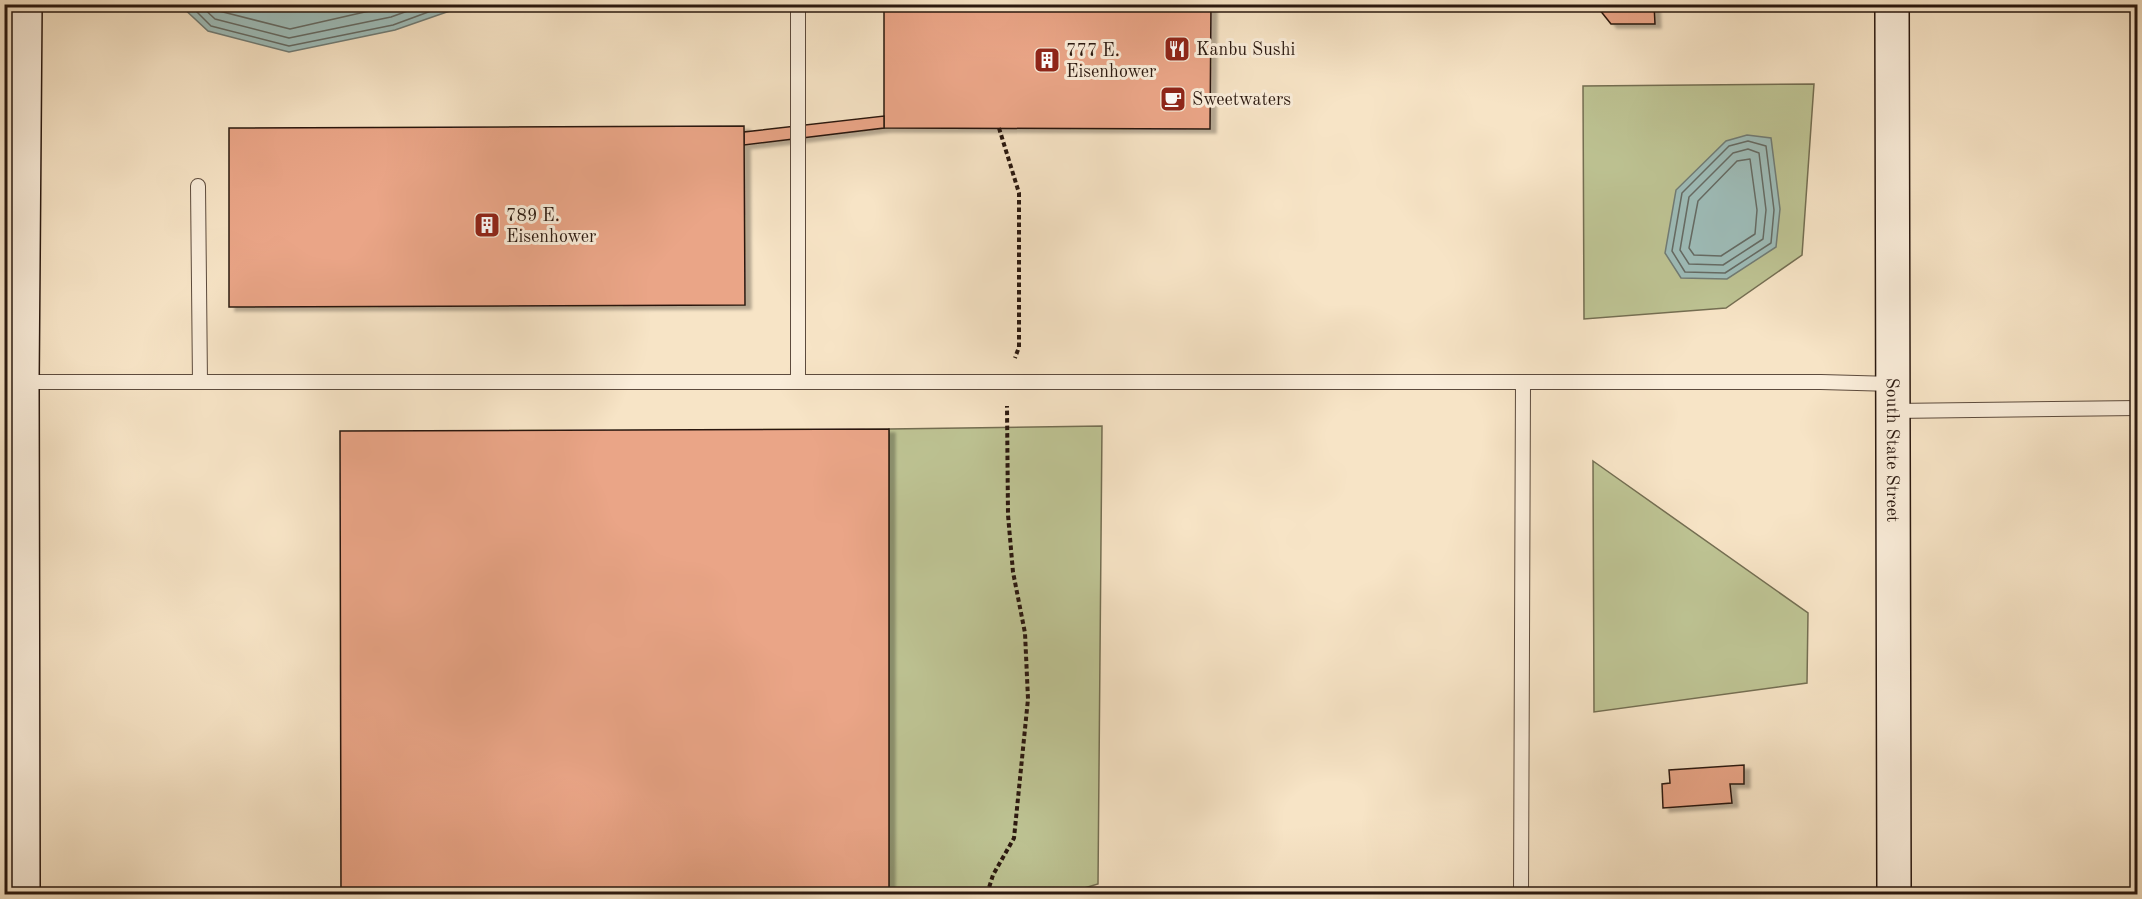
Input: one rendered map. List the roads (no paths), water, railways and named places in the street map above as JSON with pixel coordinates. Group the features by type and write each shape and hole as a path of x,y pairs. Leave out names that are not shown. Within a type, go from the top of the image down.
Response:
{"street":[{"path":"23,894 22,382 26,4"},
{"name":"South State Street","path":"1892,4 1894,894"}],"lane":[{"path":"798,4 798,382"},
{"path":"198,186 200,382"},
{"path":"22,382 1524,382 2138,408"},
{"path":"1521,894 1524,382"}],"water":[{"path":"180,5 467,5 395,30 289,52 208,31"},
{"path":"1747,135 1771,138 1780,209 1776,247 1727,279 1681,278 1665,253 1676,190 1726,141"}],"place":[{"name":"Kanbu Sushi","path":"1177,49"},
{"name":"777 E. Eisenhower","path":"1047,60"},
{"name":"Sweetwaters","path":"1173,99"},
{"name":"789 E. Eisenhower","path":"487,225"}]}
